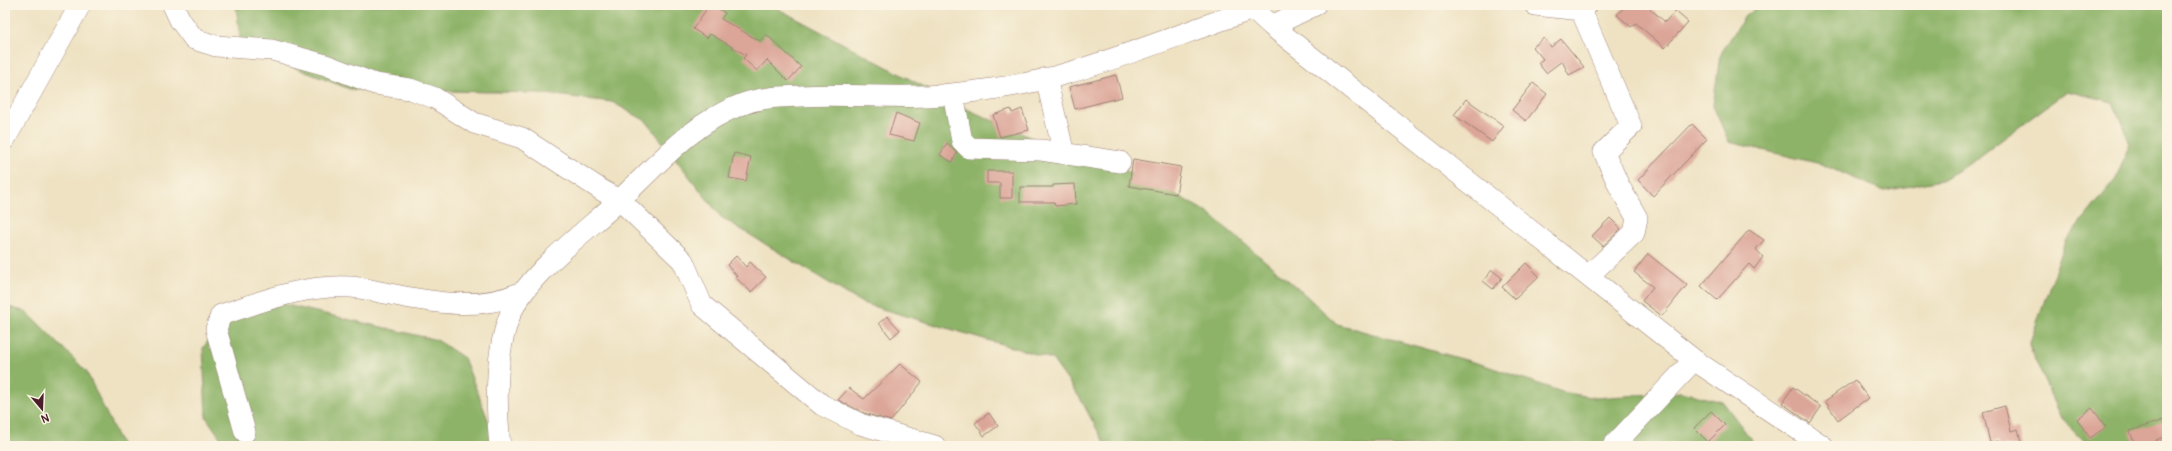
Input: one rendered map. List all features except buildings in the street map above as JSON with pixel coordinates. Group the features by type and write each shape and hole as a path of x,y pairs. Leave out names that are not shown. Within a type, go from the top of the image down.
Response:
{"street":[{"path":"5,139 80,5"},
{"path":"173,5 180,20 194,39 216,46 272,50 326,65 375,84 410,89 435,98 474,123 522,138 603,191 620,200 683,261 702,305 822,405 860,424 935,446"},
{"path":"1272,26 1315,5"},
{"path":"1535,5 1584,8 1631,126 1604,152 1619,186 1637,218 1634,233 1588,276"},
{"path":"500,446 498,384 504,336 510,315 522,292 555,258 620,200 678,144 720,113 744,103 766,98 822,95 953,94 989,90 1067,73 1251,7 1272,26 1694,360 1823,446"},
{"path":"1046,78 1064,154"},
{"path":"953,94 962,141 969,148 1041,150 1120,162"},
{"path":"245,432 216,329 221,315 284,294 325,287 352,287 421,300 472,304 505,300 522,292"},
{"path":"1613,446 1694,360"}],"green space":[{"path":"236,5 771,5 958,105 1045,144 1147,178 1208,213 1302,292 1337,324 1487,366 1562,392 1596,398 1681,392 1723,402 1756,446 1106,446 1080,398 1052,359 862,303 721,217 646,121 612,102 539,93 350,89 241,47"},
{"path":"1760,5 2167,5 2167,446 2089,446 2059,415 2029,345 2065,242 2116,179 2130,144 2113,102 2067,91 1971,163 1941,180 1884,191 1821,164 1729,142 1713,106 1720,55 1745,16"},
{"path":"282,304 437,340 464,358 494,435 496,446 226,446 206,417 203,348 222,321"},
{"path":"5,306 27,312 86,371 122,446 5,446"}]}
